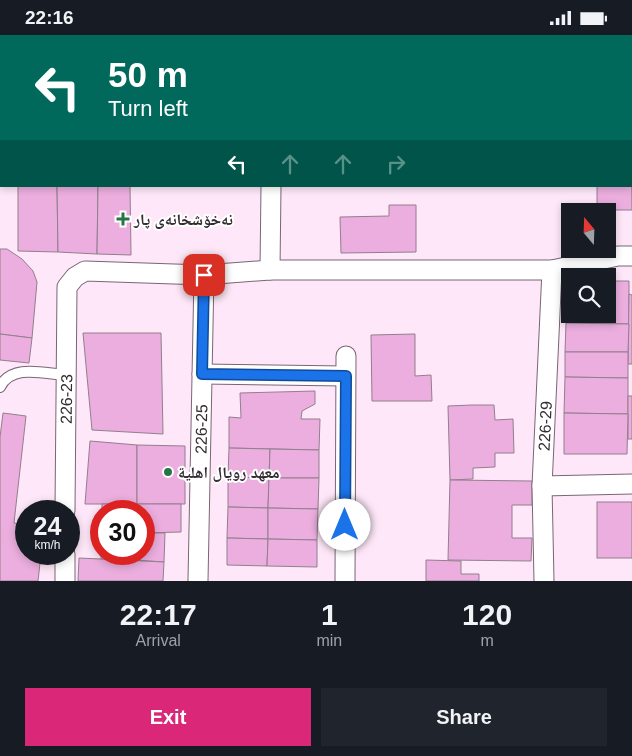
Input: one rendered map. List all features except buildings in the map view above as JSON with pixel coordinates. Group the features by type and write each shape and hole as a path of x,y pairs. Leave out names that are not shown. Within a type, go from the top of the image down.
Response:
{"street":[{"path":"270,270 271,187"},
{"path":"204,275 270,270 552,270 618,256 632,256"},
{"name":"226-29","path":"544,581 542,486 552,270"},
{"name":"226-23","path":"65,500 67,287 75,277 85,271 204,275"},
{"name":"226-25","path":"198,581 204,275"},
{"path":"345,581 346,356"},
{"path":"202,374 346,376"},
{"path":"542,486 632,484"},
{"path":"65,565 65,581"}],"lane":[{"path":"0,387 2,382 10,375 18,372 66,375"}],"place":[{"name":"نەخۆشخانەی پار","path":"123,219"},
{"name":"معهد رويال اهلية","path":"168,472"}],"route":[{"path":"204,275 202,374 346,376 345,525"}]}
